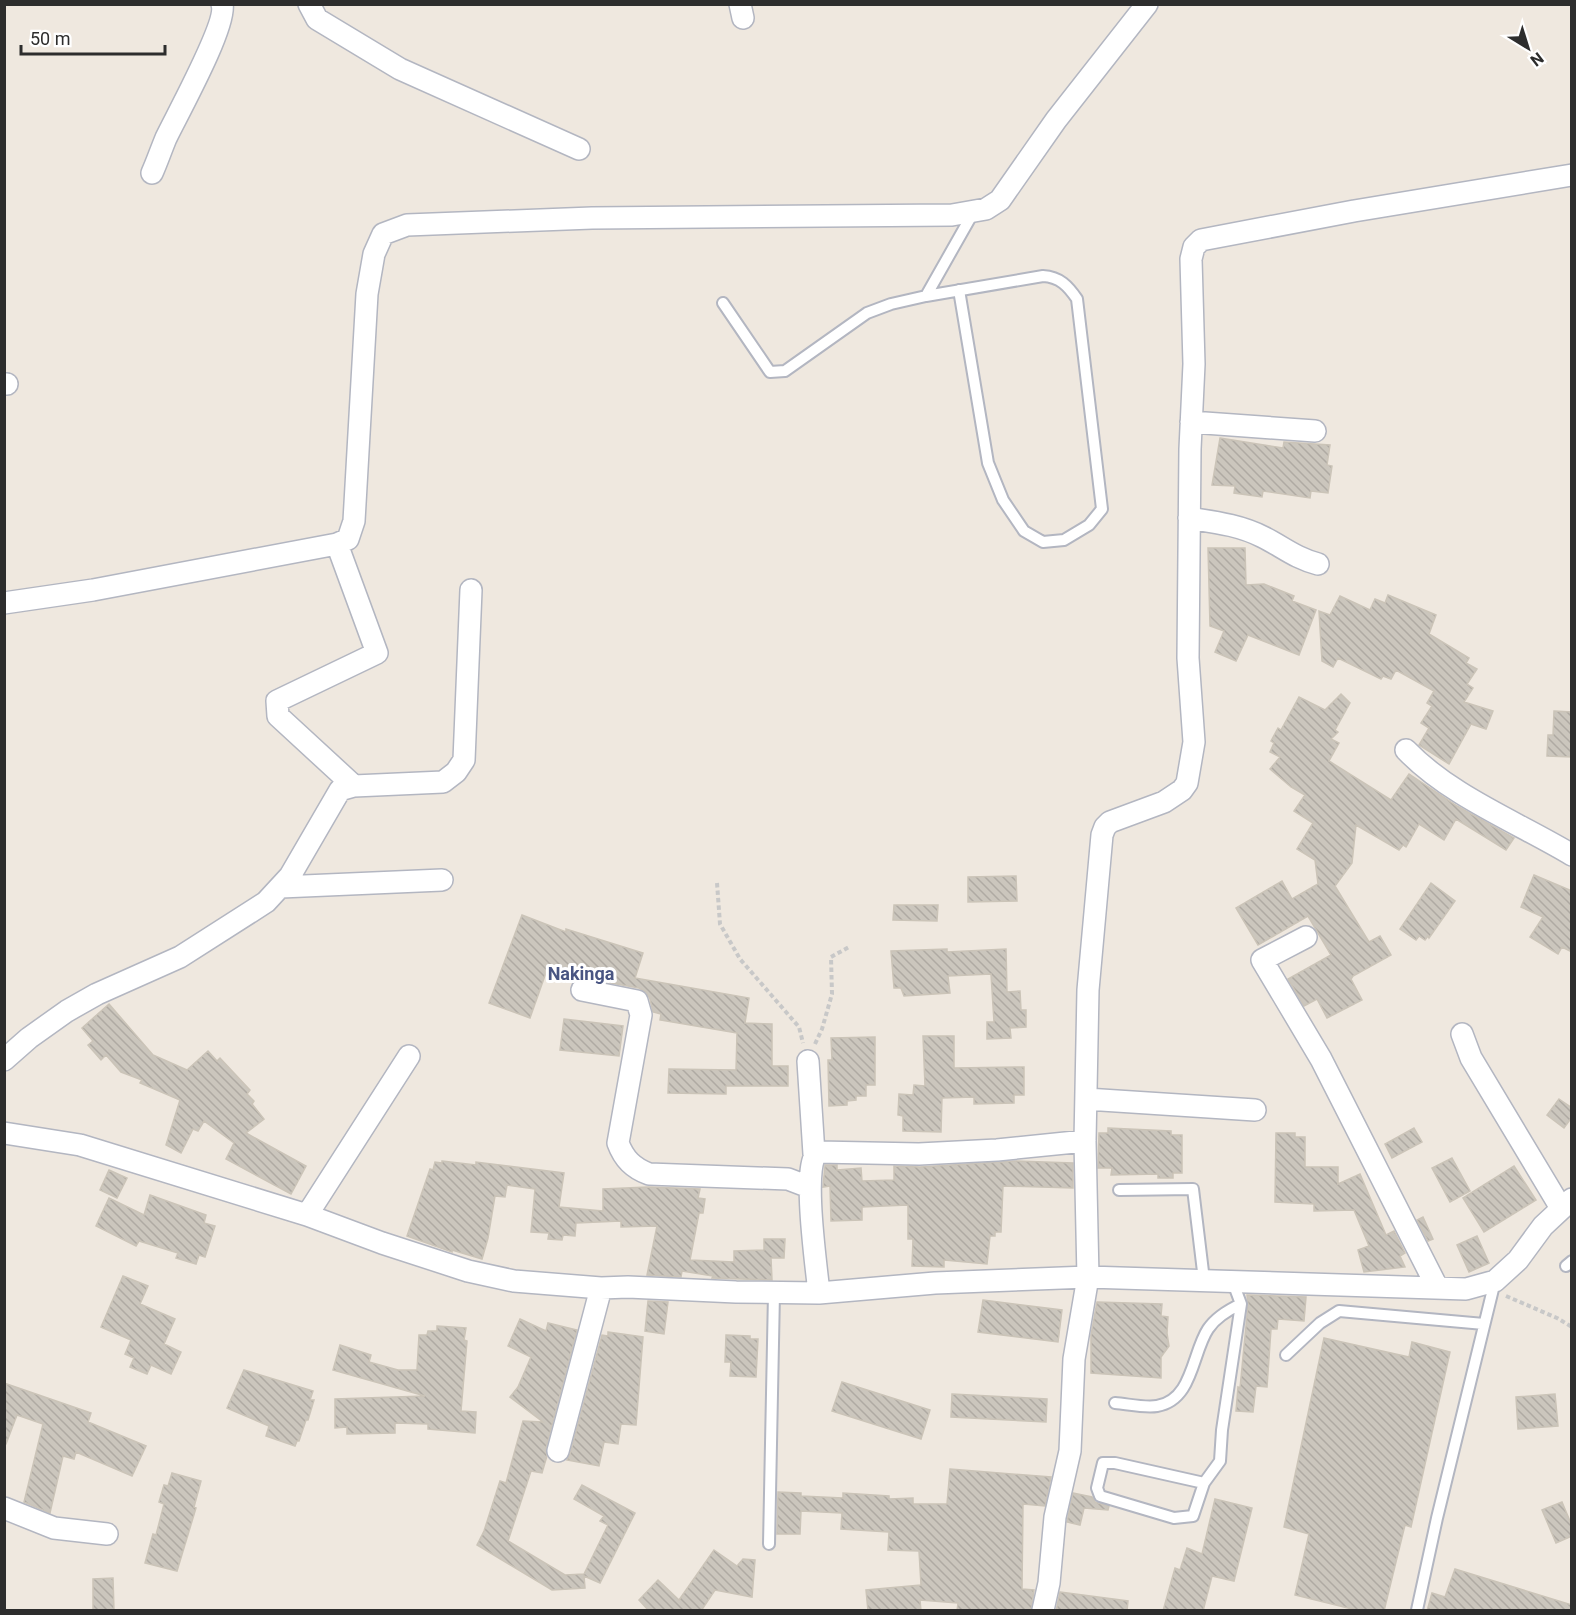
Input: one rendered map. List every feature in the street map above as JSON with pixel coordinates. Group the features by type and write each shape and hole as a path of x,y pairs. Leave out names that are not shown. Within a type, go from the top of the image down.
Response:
{"street":[{"path":"152,173 216,36 224,10 222,4"},
{"path":"309,4 317,19 400,69 579,149"},
{"path":"4,603 93,590 337,544 348,539 354,521 367,294 374,254 383,234 407,225 592,218 973,213 986,209 1000,200 1056,120 1146,4"},
{"path":"1043,1611 1049,1583 1054,1517 1070,1451 1074,1359 1088,1277 1085,1141 1088,990 1102,835 1110,822 1175,797 1187,783 1194,742 1188,658 1189,518 1194,364 1191,259 1194,246 1200,240 1354,211 1572,175"},
{"path":"1191,422 1315,431"},
{"path":"1189,518 1230,525 1249,531 1264,537 1291,554 1318,564"},
{"path":"337,544 377,653 277,701 278,716 354,786"},
{"path":"4,1060 29,1038 67,1011 97,994 180,957 266,902 290,876 335,797 345,787 443,782 456,772 464,760 471,590"},
{"path":"1406,750 1421,766 1442,781 1572,855"},
{"path":"281,887 442,880"},
{"path":"1306,937 1262,960 1321,1059 1437,1287"},
{"path":"582,990 637,1001 641,1015 618,1143 622,1154 638,1170 648,1174 788,1179 809,1187"},
{"path":"4,1133 80,1145 307,1215 382,1243 468,1271 514,1281 601,1288 774,1293 819,1293 935,1283 1088,1277 1466,1289 1494,1281 1518,1260 1543,1226 1566,1204 1471,1058 1462,1034"},
{"path":"307,1215 409,1056"},
{"path":"808,1061 814,1154 809,1187 819,1293"},
{"path":"1086,1099 1255,1110"},
{"path":"814,1154 818,1152 919,1154 997,1150 1085,1141"},
{"path":"558,1451 601,1288"},
{"path":"4,1508 54,1528 107,1534"}],"lane":[{"path":"926,296 973,213"},
{"path":"723,303 770,372 785,371 867,313 891,304 926,296 959,290 1043,276 1053,277 1068,286 1077,299 1102,509 1089,525 1064,540 1043,542 1024,531 1003,500 988,463 959,290"},
{"path":"1119,1190 1193,1189 1204,1280"},
{"path":"1204,1483 1115,1463 1103,1463 1097,1488 1100,1496 1174,1518 1193,1516 1204,1483 1220,1461 1222,1430 1241,1304 1232,1281"},
{"path":"1417,1611 1494,1281"},
{"path":"769,1544 774,1293"},
{"path":"1115,1403 1156,1406 1174,1399 1187,1381 1208,1329 1224,1312 1241,1304"},
{"path":"1286,1355 1320,1323 1339,1311 1484,1324"}],"path":[{"path":"717,883 720,924 740,959 799,1027 808,1061"},
{"path":"808,1061 822,1029 832,994 831,957 849,947"},
{"path":"1494,1281 1505,1295 1572,1327"}],"building":[{"path":"1220,438 1283,448 1284,442 1330,445 1327,465 1332,466 1328,493 1311,491 1310,498 1263,491 1262,497 1234,493 1235,486 1212,485"},
{"path":"1208,548 1245,548 1246,585 1264,584 1294,596 1292,601 1316,610 1299,655 1248,635 1236,661 1215,652 1224,631 1210,626"},
{"path":"1388,595 1436,615 1429,634 1469,658 1466,663 1477,669 1467,684 1473,688 1464,702 1493,711 1486,729 1471,724 1449,764 1419,745 1429,728 1421,723 1432,706 1427,703 1434,691 1396,670 1391,679 1383,676 1381,679 1338,658 1333,667 1322,661 1319,611 1330,615 1340,596 1370,610 1375,599 1385,603"},
{"path":"1341,694 1350,703 1335,730 1338,732 1331,739 1339,743 1329,761 1391,800 1409,774 1457,806 1514,838 1506,850 1456,819 1444,840 1419,824 1406,847 1403,845 1399,850 1356,825 1352,863 1335,886 1369,942 1380,936 1391,955 1351,979 1362,1000 1327,1018 1317,999 1304,1006 1288,979 1331,955 1308,916 1258,945 1236,908 1282,881 1292,899 1318,884 1315,860 1297,849 1313,823 1294,811 1305,795 1291,787 1270,769 1280,757 1270,752 1274,743 1271,741 1278,728 1281,730 1299,697 1325,710"},
{"path":"1554,711 1572,712 1572,757 1547,756 1548,735 1553,735"},
{"path":"1534,875 1572,891 1572,952 1562,947 1558,954 1530,937 1543,917 1521,907"},
{"path":"1016,876 1017,901 968,902 968,877"},
{"path":"1431,883 1455,901 1429,938 1428,936 1425,940 1419,936 1416,940 1400,929"},
{"path":"894,905 938,905 937,921 893,920"},
{"path":"522,915 566,932 566,929 643,953 635,978 749,998 745,1023 772,1024 772,1066 788,1066 788,1086 726,1086 726,1094 668,1093 669,1069 736,1070 737,1033 660,1020 661,1014 653,1012 646,992 639,988 583,978 548,967 530,1018 489,1003"},
{"path":"947,949 947,952 1006,949 1007,992 1020,991 1021,1010 1026,1010 1026,1027 1010,1028 1011,1038 987,1039 987,1022 994,1022 991,974 948,976 950,993 904,996 901,988 894,988 891,951"},
{"path":"109,1004 153,1055 187,1070 208,1051 217,1061 220,1058 250,1090 247,1094 254,1101 252,1104 264,1119 246,1133 306,1166 291,1194 226,1159 234,1143 204,1121 198,1131 193,1129 181,1153 166,1145 180,1100 121,1072 106,1055 101,1060 88,1045 93,1041 82,1028"},
{"path":"564,1019 623,1026 619,1056 560,1050"},
{"path":"923,1036 954,1036 954,1068 1024,1067 1024,1095 1014,1095 1014,1103 974,1104 974,1097 942,1098 941,1132 903,1131 903,1116 898,1115 899,1094 913,1095 914,1085 925,1086"},
{"path":"875,1037 875,1085 866,1085 866,1096 856,1096 856,1100 847,1101 847,1105 829,1106 828,1060 832,1060 831,1038"},
{"path":"1559,1099 1572,1108 1572,1117 1564,1128 1547,1115"},
{"path":"1108,1128 1171,1131 1171,1135 1182,1135 1182,1173 1173,1173 1173,1178 1158,1178 1158,1174 1111,1175 1112,1168 1098,1168 1099,1133 1108,1133"},
{"path":"1414,1128 1422,1142 1392,1158 1385,1144"},
{"path":"1276,1133 1295,1133 1295,1137 1305,1137 1305,1167 1338,1167 1338,1184 1360,1174 1386,1235 1394,1231 1405,1253 1400,1256 1405,1267 1364,1272 1358,1250 1369,1246 1354,1210 1314,1211 1314,1204 1275,1202"},
{"path":"1452,1158 1470,1191 1450,1202 1432,1168"},
{"path":"442,1161 476,1165 476,1162 564,1173 559,1207 603,1211 603,1189 648,1187 700,1189 698,1198 705,1199 703,1213 699,1213 690,1260 734,1262 734,1251 764,1250 764,1239 785,1239 784,1258 771,1258 772,1280 712,1278 713,1276 682,1271 681,1277 647,1275 657,1226 621,1227 621,1221 576,1223 575,1236 563,1235 562,1240 548,1239 549,1233 531,1232 535,1189 507,1185 505,1197 495,1196 482,1259 452,1250 452,1252 407,1236 430,1169 433,1170 435,1162 442,1163"},
{"path":"1016,1161 1073,1163 1073,1188 1003,1186 1001,1232 995,1232 995,1236 990,1236 987,1264 944,1260 944,1267 912,1266 913,1239 908,1239 908,1205 862,1207 862,1220 831,1221 830,1186 823,1187 825,1165 837,1165 837,1170 861,1168 862,1181 894,1180 894,1166 920,1167"},
{"path":"1514,1166 1536,1200 1484,1232 1463,1198"},
{"path":"109,1170 127,1178 117,1198 100,1190"},
{"path":"150,1195 206,1215 204,1223 215,1226 205,1257 199,1255 196,1264 176,1258 178,1253 139,1241 136,1246 96,1226 109,1198 144,1215"},
{"path":"1423,1217 1433,1239 1428,1241 1417,1220"},
{"path":"1477,1236 1489,1263 1469,1272 1457,1245"},
{"path":"123,1276 148,1286 140,1304 175,1319 164,1344 181,1352 171,1374 151,1365 147,1374 130,1367 134,1358 125,1354 131,1340 101,1327"},
{"path":"1247,1295 1306,1297 1304,1321 1278,1319 1277,1329 1271,1329 1267,1387 1256,1386 1253,1412 1236,1411 1248,1305"},
{"path":"983,1300 1062,1310 1058,1342 978,1332"},
{"path":"648,1301 668,1302 664,1334 645,1331"},
{"path":"1097,1302 1162,1304 1161,1316 1168,1317 1169,1346 1161,1357 1161,1378 1091,1373 1091,1335"},
{"path":"520,1319 546,1331 548,1323 577,1330 546,1448 547,1456 542,1473 531,1471 508,1541 565,1575 584,1574 608,1525 600,1521 604,1516 574,1499 582,1485 635,1513 600,1583 584,1576 585,1588 552,1590 477,1545 484,1531 500,1481 506,1483 523,1421 543,1422 510,1397 518,1387 531,1357 508,1346"},
{"path":"437,1326 466,1328 461,1411 476,1412 475,1433 428,1429 428,1424 395,1423 395,1433 347,1434 347,1427 335,1428 335,1399 425,1396 333,1370 340,1345 371,1355 369,1362 398,1370 417,1370 419,1335 427,1335 428,1331 437,1331"},
{"path":"608,1332 643,1337 636,1425 621,1424 618,1444 604,1442 599,1466 567,1460 602,1335 608,1336"},
{"path":"726,1335 750,1336 750,1339 758,1339 756,1377 730,1376 731,1362 725,1362"},
{"path":"1324,1338 1409,1357 1412,1342 1450,1352 1411,1527 1405,1525 1384,1611 1360,1611 1295,1595 1309,1534 1284,1527"},
{"path":"244,1370 313,1391 310,1400 314,1400 308,1420 295,1446 266,1436 269,1426 227,1408"},
{"path":"842,1382 930,1410 921,1439 832,1411"},
{"path":"4,1383 91,1413 88,1422 146,1446 132,1476 76,1452 74,1459 63,1456 50,1513 24,1502 43,1424 17,1415 6,1444 4,1444"},
{"path":"952,1394 1047,1399 1046,1422 951,1417"},
{"path":"1555,1394 1558,1426 1518,1429 1516,1397"},
{"path":"950,1469 1051,1477 1045,1506 1023,1504 1022,1589 1034,1590 1031,1611 957,1611 958,1603 920,1600 921,1611 868,1611 866,1590 921,1585 919,1551 888,1550 889,1532 841,1529 842,1513 801,1511 800,1534 777,1534 778,1492 801,1493 801,1496 843,1498 843,1493 889,1496 889,1499 913,1498 913,1504 947,1504"},
{"path":"172,1473 201,1481 194,1507 196,1508 177,1571 145,1563 153,1534 156,1535 164,1504 159,1502 164,1485 168,1486"},
{"path":"1073,1493 1092,1497 1095,1502 1109,1506 1108,1510 1084,1508 1080,1525 1067,1522"},
{"path":"1215,1499 1252,1508 1234,1581 1212,1576 1203,1611 1163,1611 1175,1568 1180,1570 1187,1548 1202,1554"},
{"path":"1562,1502 1572,1526 1572,1536 1556,1543 1542,1510"},
{"path":"714,1550 737,1566 743,1559 755,1560 752,1597 715,1590 701,1611 649,1611 639,1600 658,1580 679,1600"},
{"path":"1455,1569 1572,1605 1572,1611 1427,1611 1432,1593 1445,1597"},
{"path":"113,1578 114,1611 93,1611 93,1579"},
{"path":"1060,1592 1128,1601 1127,1611 1056,1611"}],"district":[{"name":"Nakinga","path":"581,974"}]}
